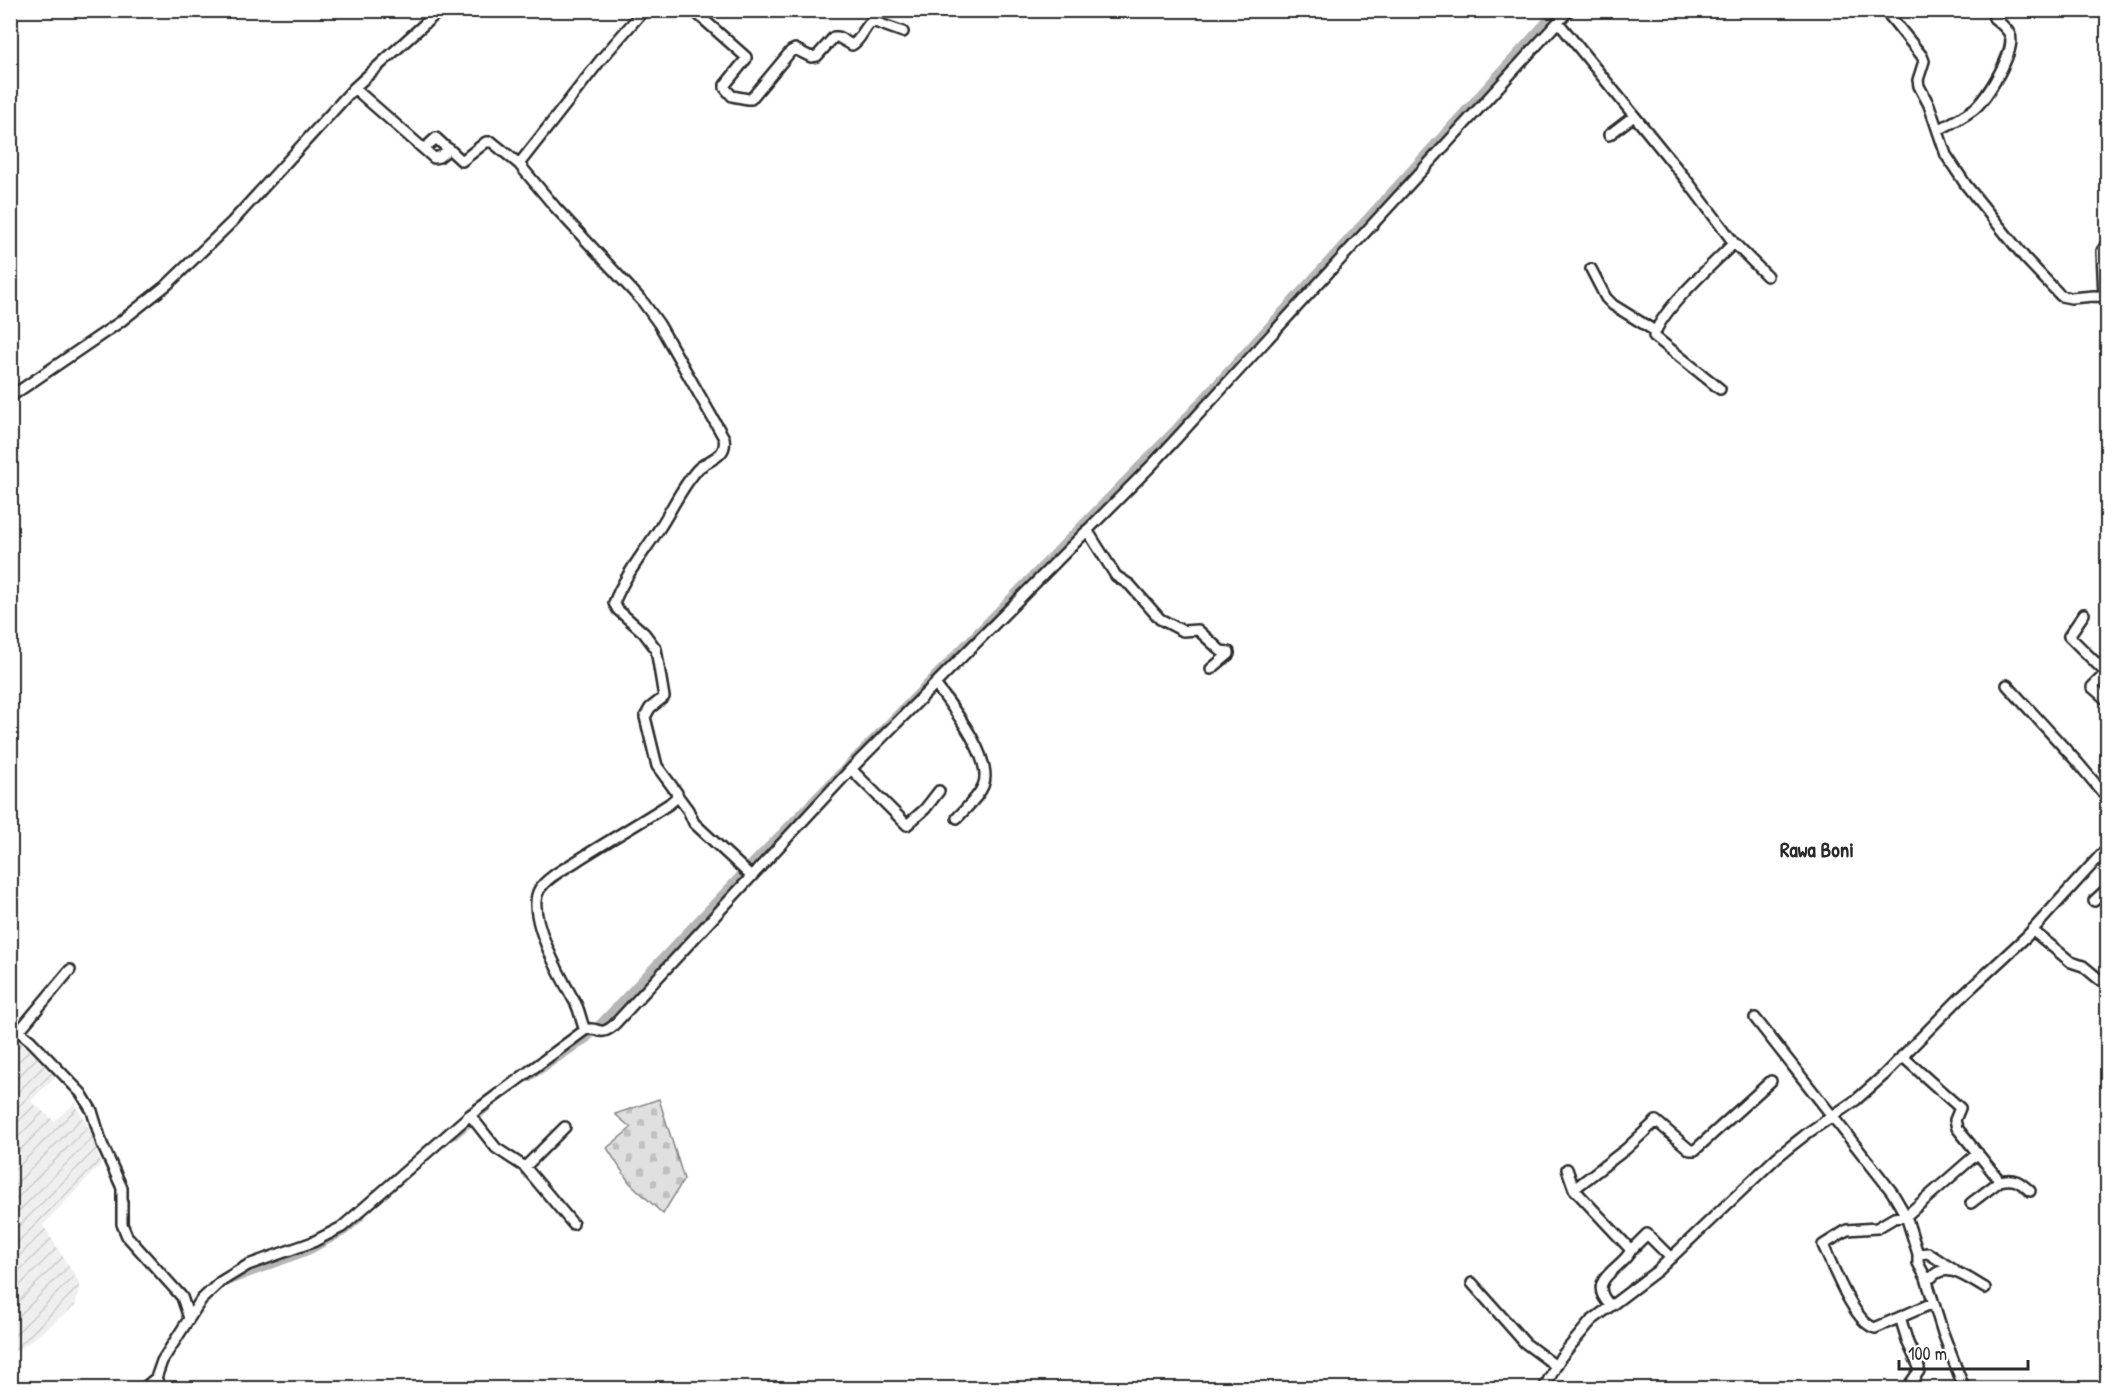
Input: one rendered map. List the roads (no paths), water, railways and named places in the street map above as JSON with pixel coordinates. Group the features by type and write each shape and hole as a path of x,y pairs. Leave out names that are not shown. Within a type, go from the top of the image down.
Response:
{"street":[{"path":"10,397 120,321 168,284 232,222 354,88 441,10"},
{"path":"519,164 603,57 644,10"},
{"path":"693,10 746,57 746,60 725,84 725,88 732,96 748,99 751,99 795,49 811,57 817,56 834,37 852,45 872,21 903,32"},
{"path":"144,1389 156,1378 162,1361 201,1300 220,1282 248,1265 313,1242 342,1227 472,1118 593,1030 606,1031 613,1026 747,873 1153,464 1569,10"},
{"path":"1885,10 1920,52 1924,61 1918,83 1929,105 1946,155 1966,185 2047,282 2066,298 2106,296 2102,252 2108,242"},
{"path":"1938,130 1967,113 1983,100 2008,58 2011,36 2006,28 1994,18"},
{"path":"1558,22 1734,243 1767,276"},
{"path":"354,88 436,158 448,149"},
{"path":"1609,135 1634,116"},
{"path":"424,149 435,138 462,161 486,142 492,142 519,164 555,207 643,302 659,324 724,438 724,450 697,470 681,491 619,590 614,603 618,610 644,633 657,649 664,695 663,699 650,708 645,717 657,766 688,810 694,823 747,873"},
{"path":"1720,389 1654,336 1655,331 1675,304 1734,243"},
{"path":"1591,269 1606,298 1613,305 1655,331"},
{"path":"1087,530 1116,576 1130,585 1160,619 1183,631 1198,630 1221,651 1229,652 1210,669"},
{"path":"2084,614 2069,636 2106,673 2092,687 2108,701"},
{"path":"935,684 974,743 982,757 985,770 985,784 957,818"},
{"path":"2007,685 2108,799"},
{"path":"851,768 907,825 925,809 939,791"},
{"path":"593,1030 579,1012 540,928 536,907 540,888 562,870 669,804 677,795"},
{"path":"1544,1389 1556,1366 1584,1328 1671,1258 1777,1157 1870,1088 2032,930 2108,847"},
{"path":"2094,901 2108,888"},
{"path":"2032,930 2071,962 2083,966 2100,980 2108,980"},
{"path":"19,1031 70,970"},
{"path":"1755,1018 1892,1192 1906,1216 1918,1254 1918,1263 1926,1278 1964,1389"},
{"path":"10,1024 81,1093 92,1111 102,1144 122,1188 122,1224 127,1236 182,1297 189,1318"},
{"path":"1902,1056 1960,1108 1955,1120 1958,1128 2000,1180"},
{"path":"1574,1189 1626,1149 1656,1121 1690,1150 1695,1150 1771,1081"},
{"path":"472,1118 496,1148 525,1167 573,1224"},
{"path":"525,1167 565,1127"},
{"path":"1933,1303 1875,1328 1866,1323 1849,1300 1823,1245 1846,1230 1877,1228 1894,1218 1906,1216 1978,1153"},
{"path":"1567,1169 1574,1189 1631,1250"},
{"path":"1971,1203 2000,1180 2008,1178 2018,1180 2030,1191"},
{"path":"1610,1305 1601,1293 1605,1277 1647,1234 1671,1258"},
{"path":"1918,1254 1928,1253 1985,1288"},
{"path":"1926,1278 1936,1273 1954,1270"},
{"path":"1472,1283 1525,1342 1556,1366"},
{"path":"1900,1317 1919,1367 1919,1371 1907,1389"},
{"path":"156,1378 161,1389"}],"waterway":[{"path":"527,1078 587,1038 742,874 1173,432 1557,10"},
{"path":"454,1135 487,1107"},
{"path":"225,1282 309,1250 344,1231 360,1217"}],"district":[{"name":"Rawa Boni","path":"1817,849"}]}
